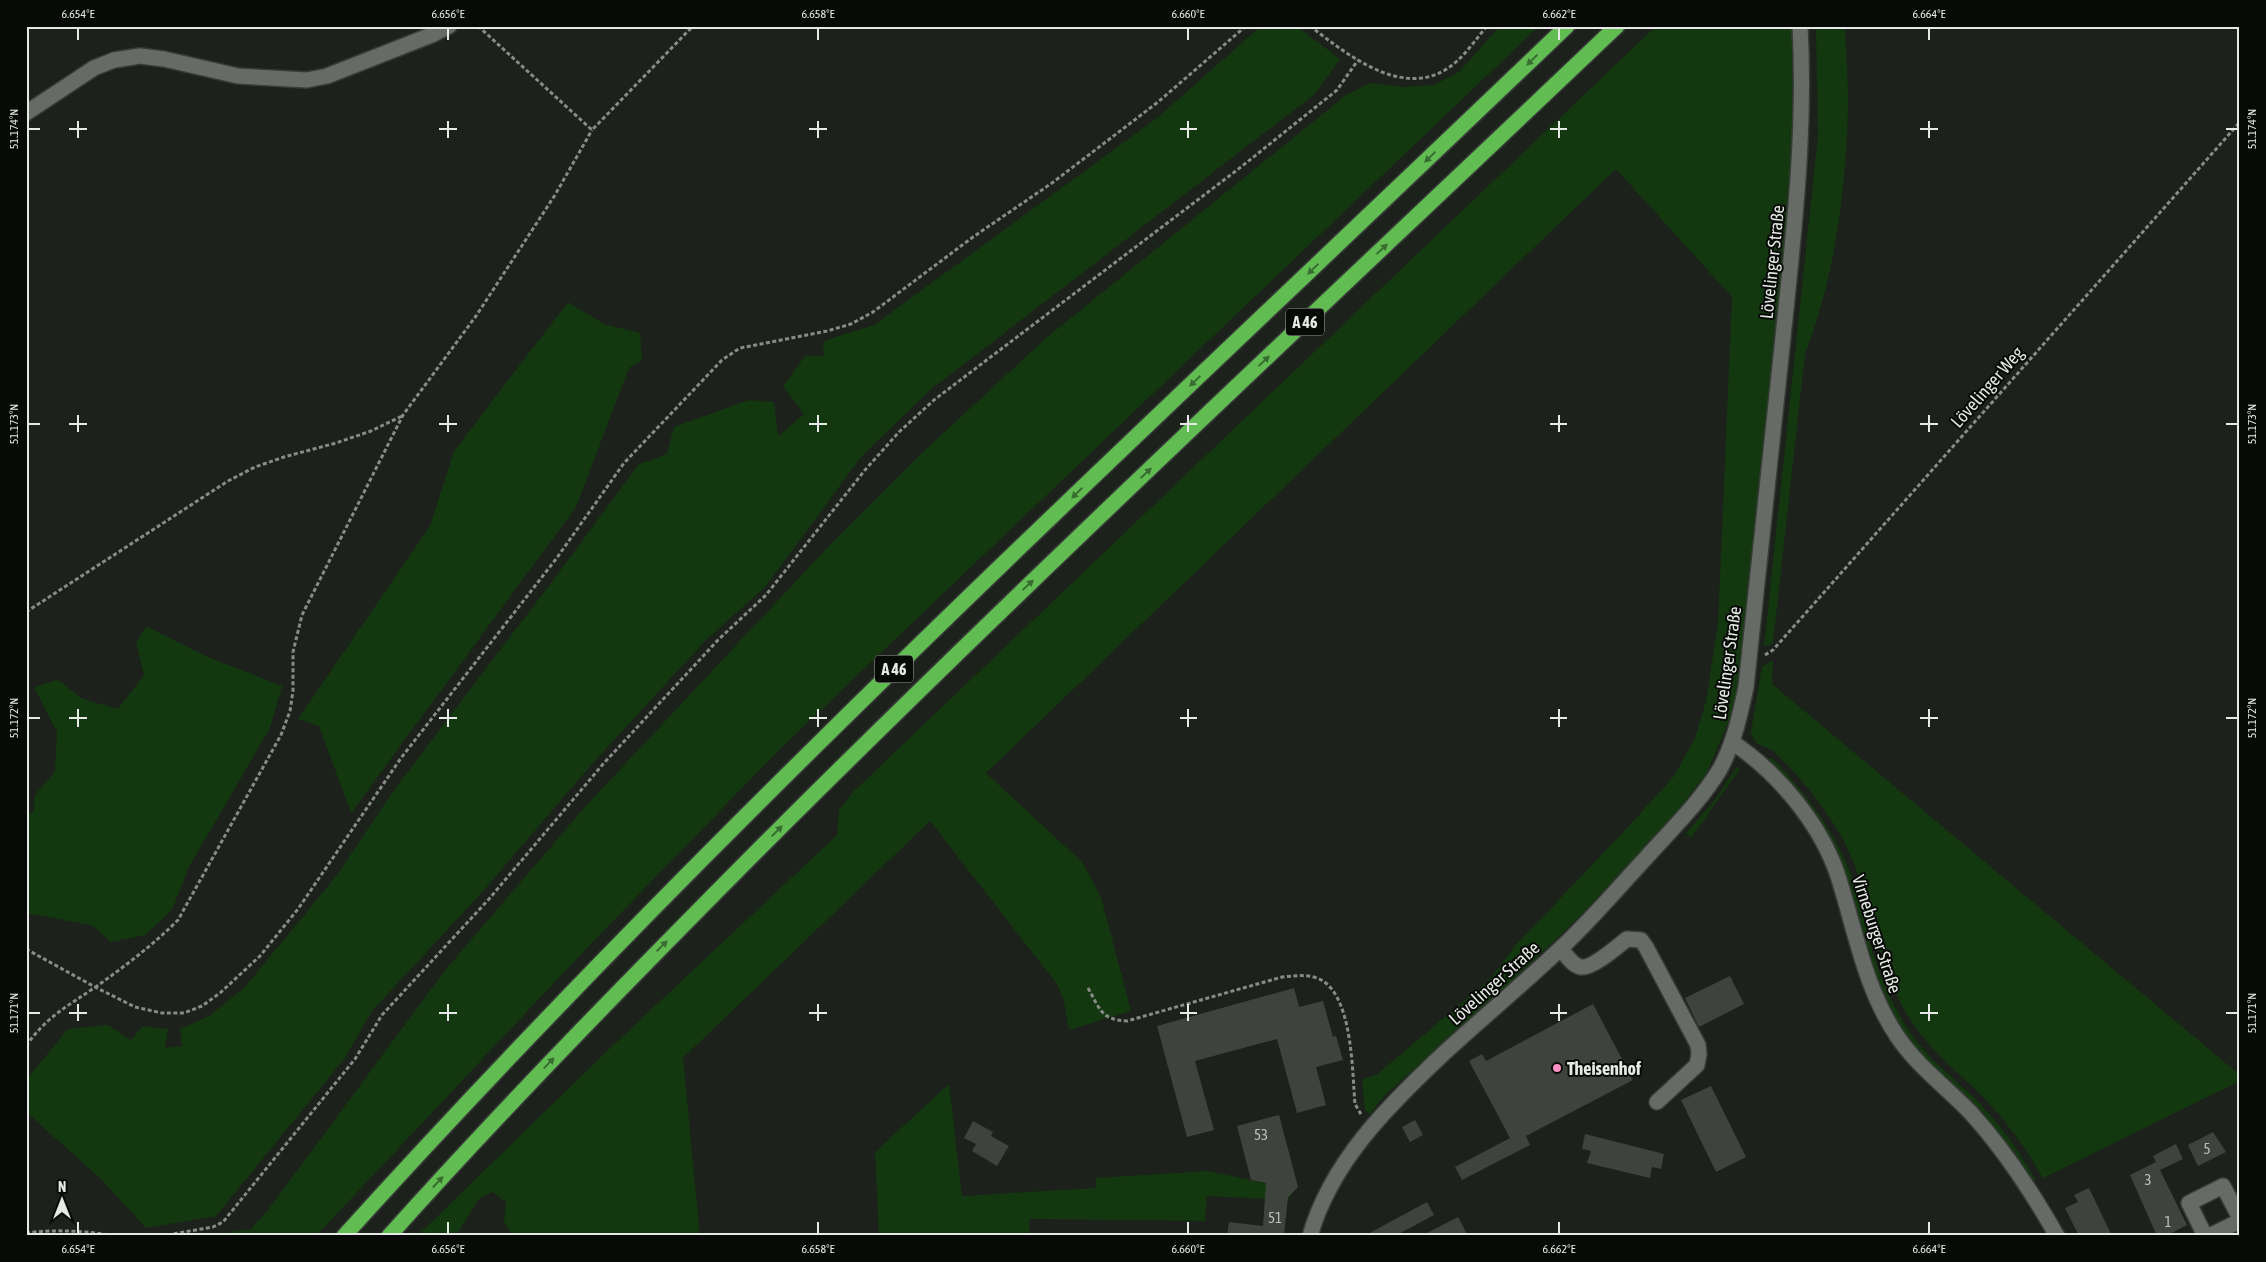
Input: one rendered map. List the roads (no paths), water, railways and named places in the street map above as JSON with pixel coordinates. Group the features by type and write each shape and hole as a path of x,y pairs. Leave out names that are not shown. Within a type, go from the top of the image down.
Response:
{"highway":[{"name":"A 46","path":"344,1236 496,1071 809,752 1567,26"},
{"name":"A 46","path":"389,1236 521,1093 660,948 827,781 993,618 1617,26"}],"street":[{"path":"26,113 94,68 114,60 140,56 164,59 238,76 306,80 327,76 434,34 449,26"},
{"name":"Lövelinger Straße","path":"1310,1236 1323,1201 1340,1171 1375,1122 1408,1087 1561,949 1702,795 1720,768 1732,742 1739,721 1748,662 1795,228 1802,130 1803,76 1800,26"},
{"name":"Virneburger Straße","path":"1732,742 1750,755 1781,785 1804,813 1822,842 1839,880 1863,963 1878,1001 1897,1035 1917,1062 1969,1112 1992,1138 2014,1167 2057,1236"},
{"path":"1561,949 1573,963 1580,967 1590,966 1627,939 1641,940 1646,947 1698,1045 1699,1054 1697,1065 1657,1102"},
{"path":"2205,1236 2189,1203 2223,1186 2240,1219 2209,1236"}],"place":[{"name":"Theisenhof","path":"1557,1068"}]}
